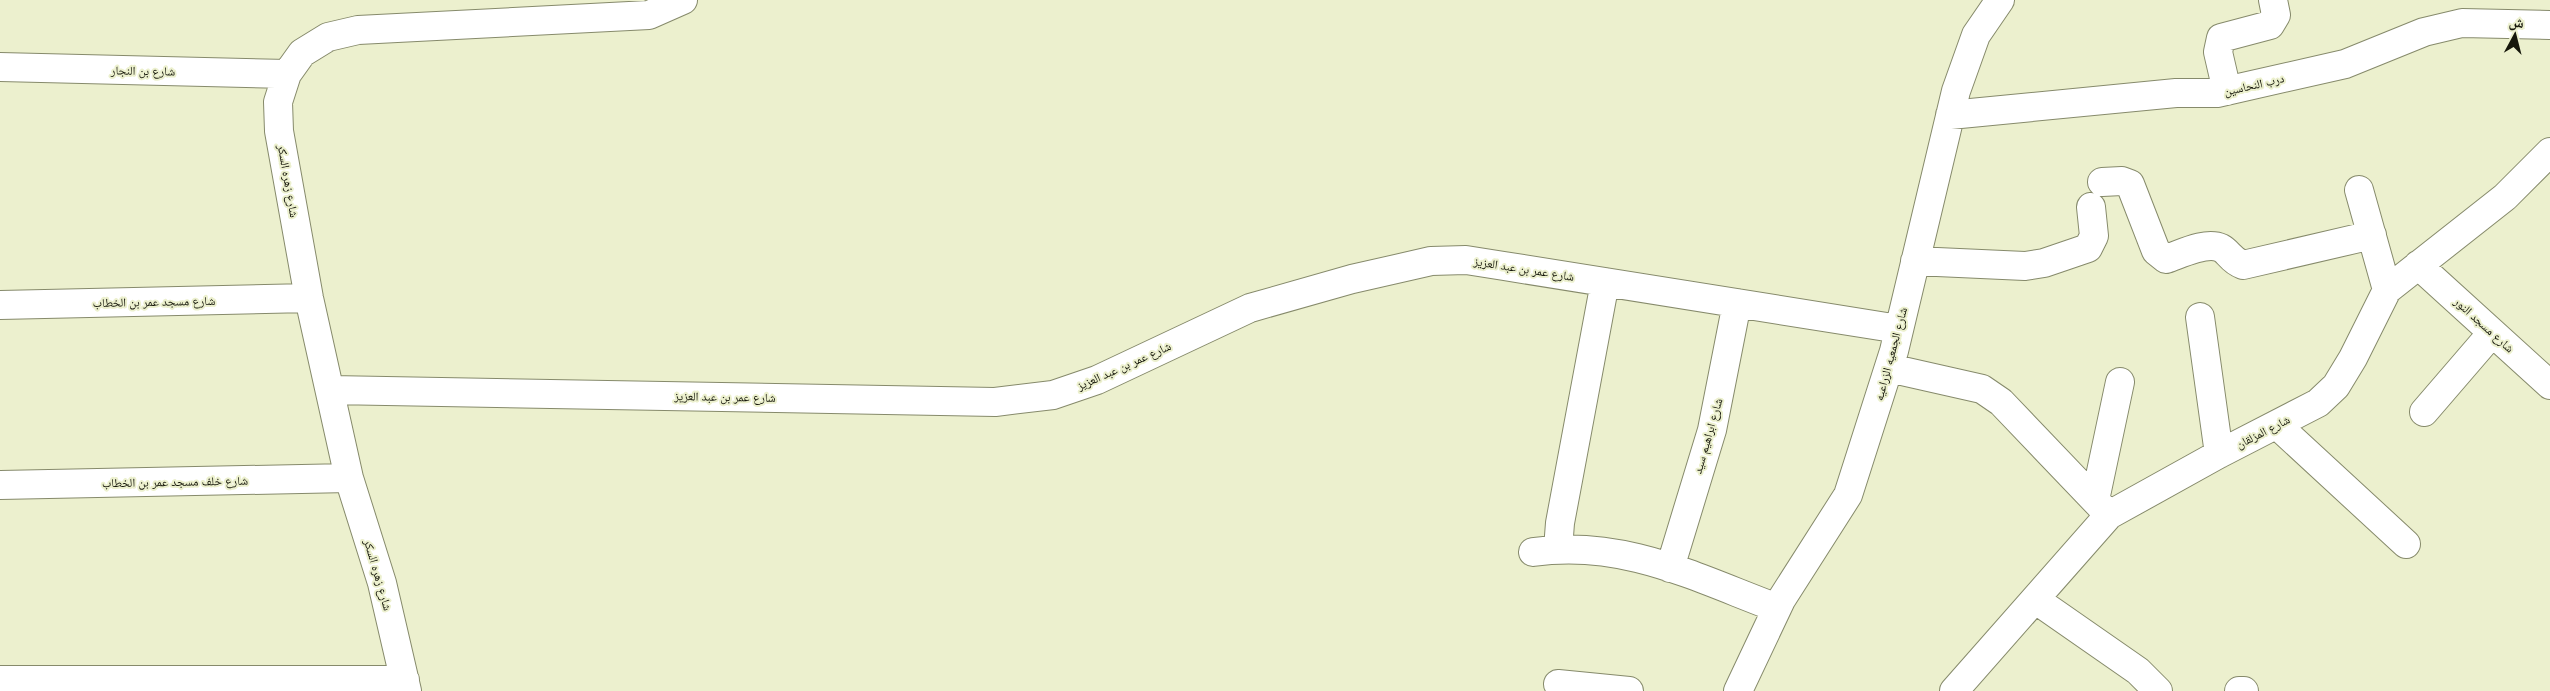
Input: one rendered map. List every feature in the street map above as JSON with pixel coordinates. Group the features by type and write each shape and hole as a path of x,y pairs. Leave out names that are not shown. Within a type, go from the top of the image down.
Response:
{"street":[{"name":"شارع زهره السكر","path":"406,686 382,583 349,478 331,390 309,298 279,131 278,102 287,74 302,54 328,37 358,30 649,16 683,0"},
{"name":"شارع الجمعيه الزراعيه","path":"1738,691 1777,608 1848,495 1889,368 1956,90 1976,35 2000,0"},
{"path":"2228,91 2218,52 2221,38 2270,25 2276,15 2273,0"},
{"name":"درب النحاسين","path":"1950,115 2176,92 2206,95 2345,64 2424,32 2462,22 2550,25"},
{"name":"شارع بن النجار","path":"0,67 287,74"},
{"name":"شارع المزلقان","path":"1954,691 2036,600 2102,508 2220,454 2318,403 2336,386 2353,358 2387,290 2505,197 2550,152"},
{"path":"2102,182 2122,181 2130,184 2156,251 2166,259 2205,246 2221,248 2232,261 2243,265 2372,235"},
{"path":"2359,190 2387,290"},
{"path":"1915,261 2025,266 2044,263 2088,248 2094,236 2092,208"},
{"name":"شارع عمر بن عبد العزيز","path":"331,390 995,402 1053,395 1097,380 1250,308 1352,279 1431,261 1466,260 1899,329"},
{"name":"شارع مسجد النور","path":"2418,265 2550,385"},
{"path":"1605,282 1560,523 1546,551 1594,549 1630,555 1777,608"},
{"name":"شارع مسجد عمر بن الخطاب","path":"0,306 309,298"},
{"name":"شارع ابراهيم سيد","path":"1670,568 1712,430 1737,303"},
{"path":"2200,317 2220,454"},
{"path":"2424,412 2492,333"},
{"path":"1889,368 1982,388 2001,402 2102,508"},
{"path":"2102,508 2120,382"},
{"path":"2277,425 2406,544"},
{"name":"شارع خلف مسجد عمر بن الخطاب","path":"0,485 349,478"},
{"path":"2036,600 2130,666 2158,691"},
{"path":"0,680 406,686"},
{"path":"1558,684 1629,691"},
{"path":"2238,691 2244,691"}]}
